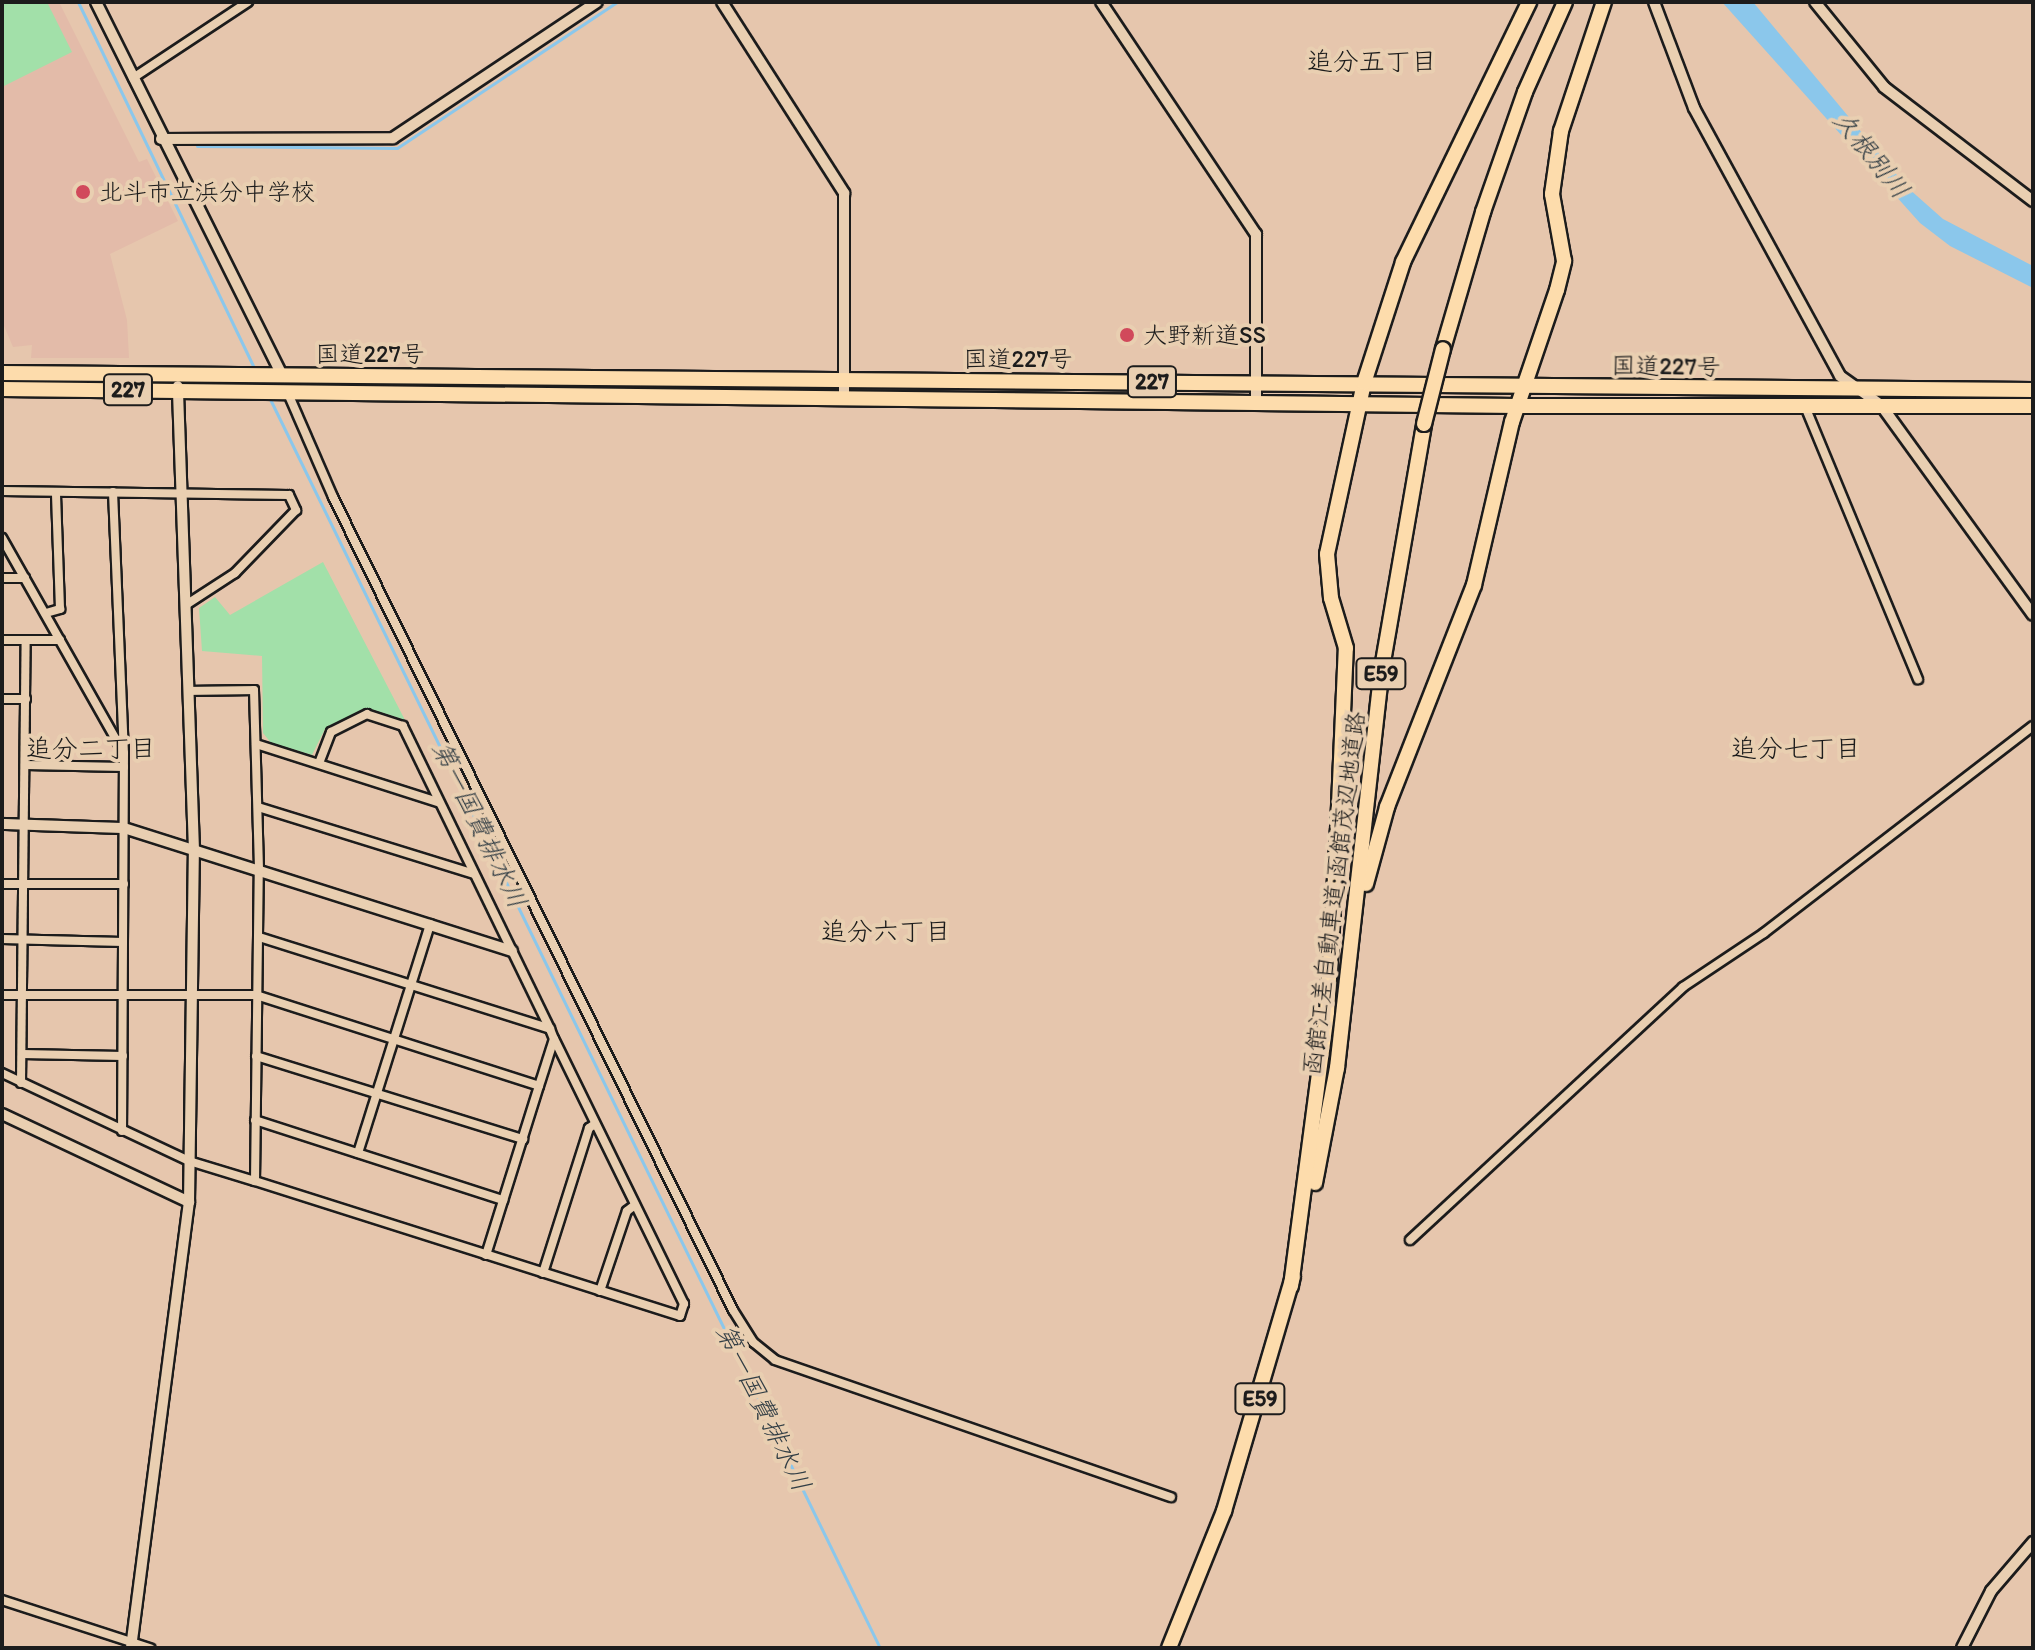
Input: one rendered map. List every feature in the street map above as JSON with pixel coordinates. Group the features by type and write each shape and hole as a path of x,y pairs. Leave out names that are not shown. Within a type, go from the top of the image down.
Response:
{"highway":[{"path":"1315,1164 1328,997 1346,661 1345,630 1331,598 1327,554 1364,383 1403,262 1529,2"},
{"name":"函館江差自動車道;函館茂辺地道路","path":"1169,1648 1224,1511 1291,1286 1315,1164 1325,1136 1353,926 1382,668 1424,424 1488,197 1565,2"},
{"path":"1353,926 1387,807 1474,585 1517,406 1564,261 1552,194 1561,131 1604,2"},
{"name":"国道227号","path":"2,373 844,387 1517,406 2033,406"},
{"name":"国道227号","path":"2,389 282,391 1257,382 2033,390"}],"street":[{"path":"96,2 333,497 733,1310 753,1342 775,1360 1171,1497"},
{"path":"133,78 248,2"},
{"path":"161,139 393,138 597,2"},
{"path":"722,2 844,193 844,387"},
{"path":"1101,2 1256,234 1256,400"},
{"path":"1654,2 1704,128 1840,376 1854,390 1881,405 2033,615"},
{"path":"1815,2 1884,87 2033,201"},
{"path":"131,1645 189,1202 194,850 179,374"},
{"path":"1804,404 1918,679"},
{"path":"2,491 289,495 296,510 235,573 186,605"},
{"path":"113,492 124,753 122,1131"},
{"path":"46,613 60,609 56,493"},
{"path":"2,538 124,753"},
{"path":"2,578 25,578"},
{"path":"2,640 60,640"},
{"path":"21,1083 26,641"},
{"path":"188,691 254,690 259,869 255,1181"},
{"path":"2,699 26,699"},
{"path":"2,1073 189,1161 680,1316 684,1304 403,726 367,714 331,732 319,763"},
{"path":"1410,1240 1683,987 1764,933 2033,726"},
{"path":"256,744 438,802"},
{"path":"26,765 124,767"},
{"path":"258,807 474,874"},
{"path":"2,824 124,828 512,951"},
{"path":"2,884 124,884"},
{"path":"358,1153 430,924"},
{"path":"259,937 550,1029"},
{"path":"2,939 123,942"},
{"path":"2,995 256,995 539,1086"},
{"path":"486,1255 554,1039"},
{"path":"22,1054 123,1056"},
{"path":"256,1056 523,1139"},
{"path":"2,1114 189,1202"},
{"path":"255,1120 503,1200"},
{"path":"543,1273 589,1128 595,1124"},
{"path":"600,1291 627,1211 635,1205"},
{"path":"1962,1648 1977,1611 2033,1542"},
{"path":"2,1600 131,1645 150,1648"}],"shaded area":[{"name":"北斗市立浜分中学校","path":"2,2 59,2 139,162 147,159 178,221 110,254 127,320 129,358 31,358 32,345 13,347 2,321"}],"green space":[{"path":"2,2 47,2 72,52 2,87"},
{"path":"323,562 405,720 367,708 325,729 312,755 271,743 263,733 262,656 202,651 199,608 215,597 230,615"}],"water":[{"name":"久根別川","path":"1722,2 1753,2 1908,188 1943,219 2033,266 2033,288 1950,246 1920,223"}],"waterway":[{"name":"第一国費排水川","path":"78,2 255,369"},
{"path":"197,146 397,148 617,2"},
{"name":"第一国費排水川","path":"269,397 880,1648"}],"place":[{"name":"北斗市立浜分中学校","path":"83,192"},
{"name":"大野新道SS","path":"1127,335"}],"district":[{"name":"追分五丁目","path":"1372,62"},
{"name":"追分二丁目","path":"91,749"},
{"name":"追分七丁目","path":"1796,749"},
{"name":"追分六丁目","path":"886,932"}]}
